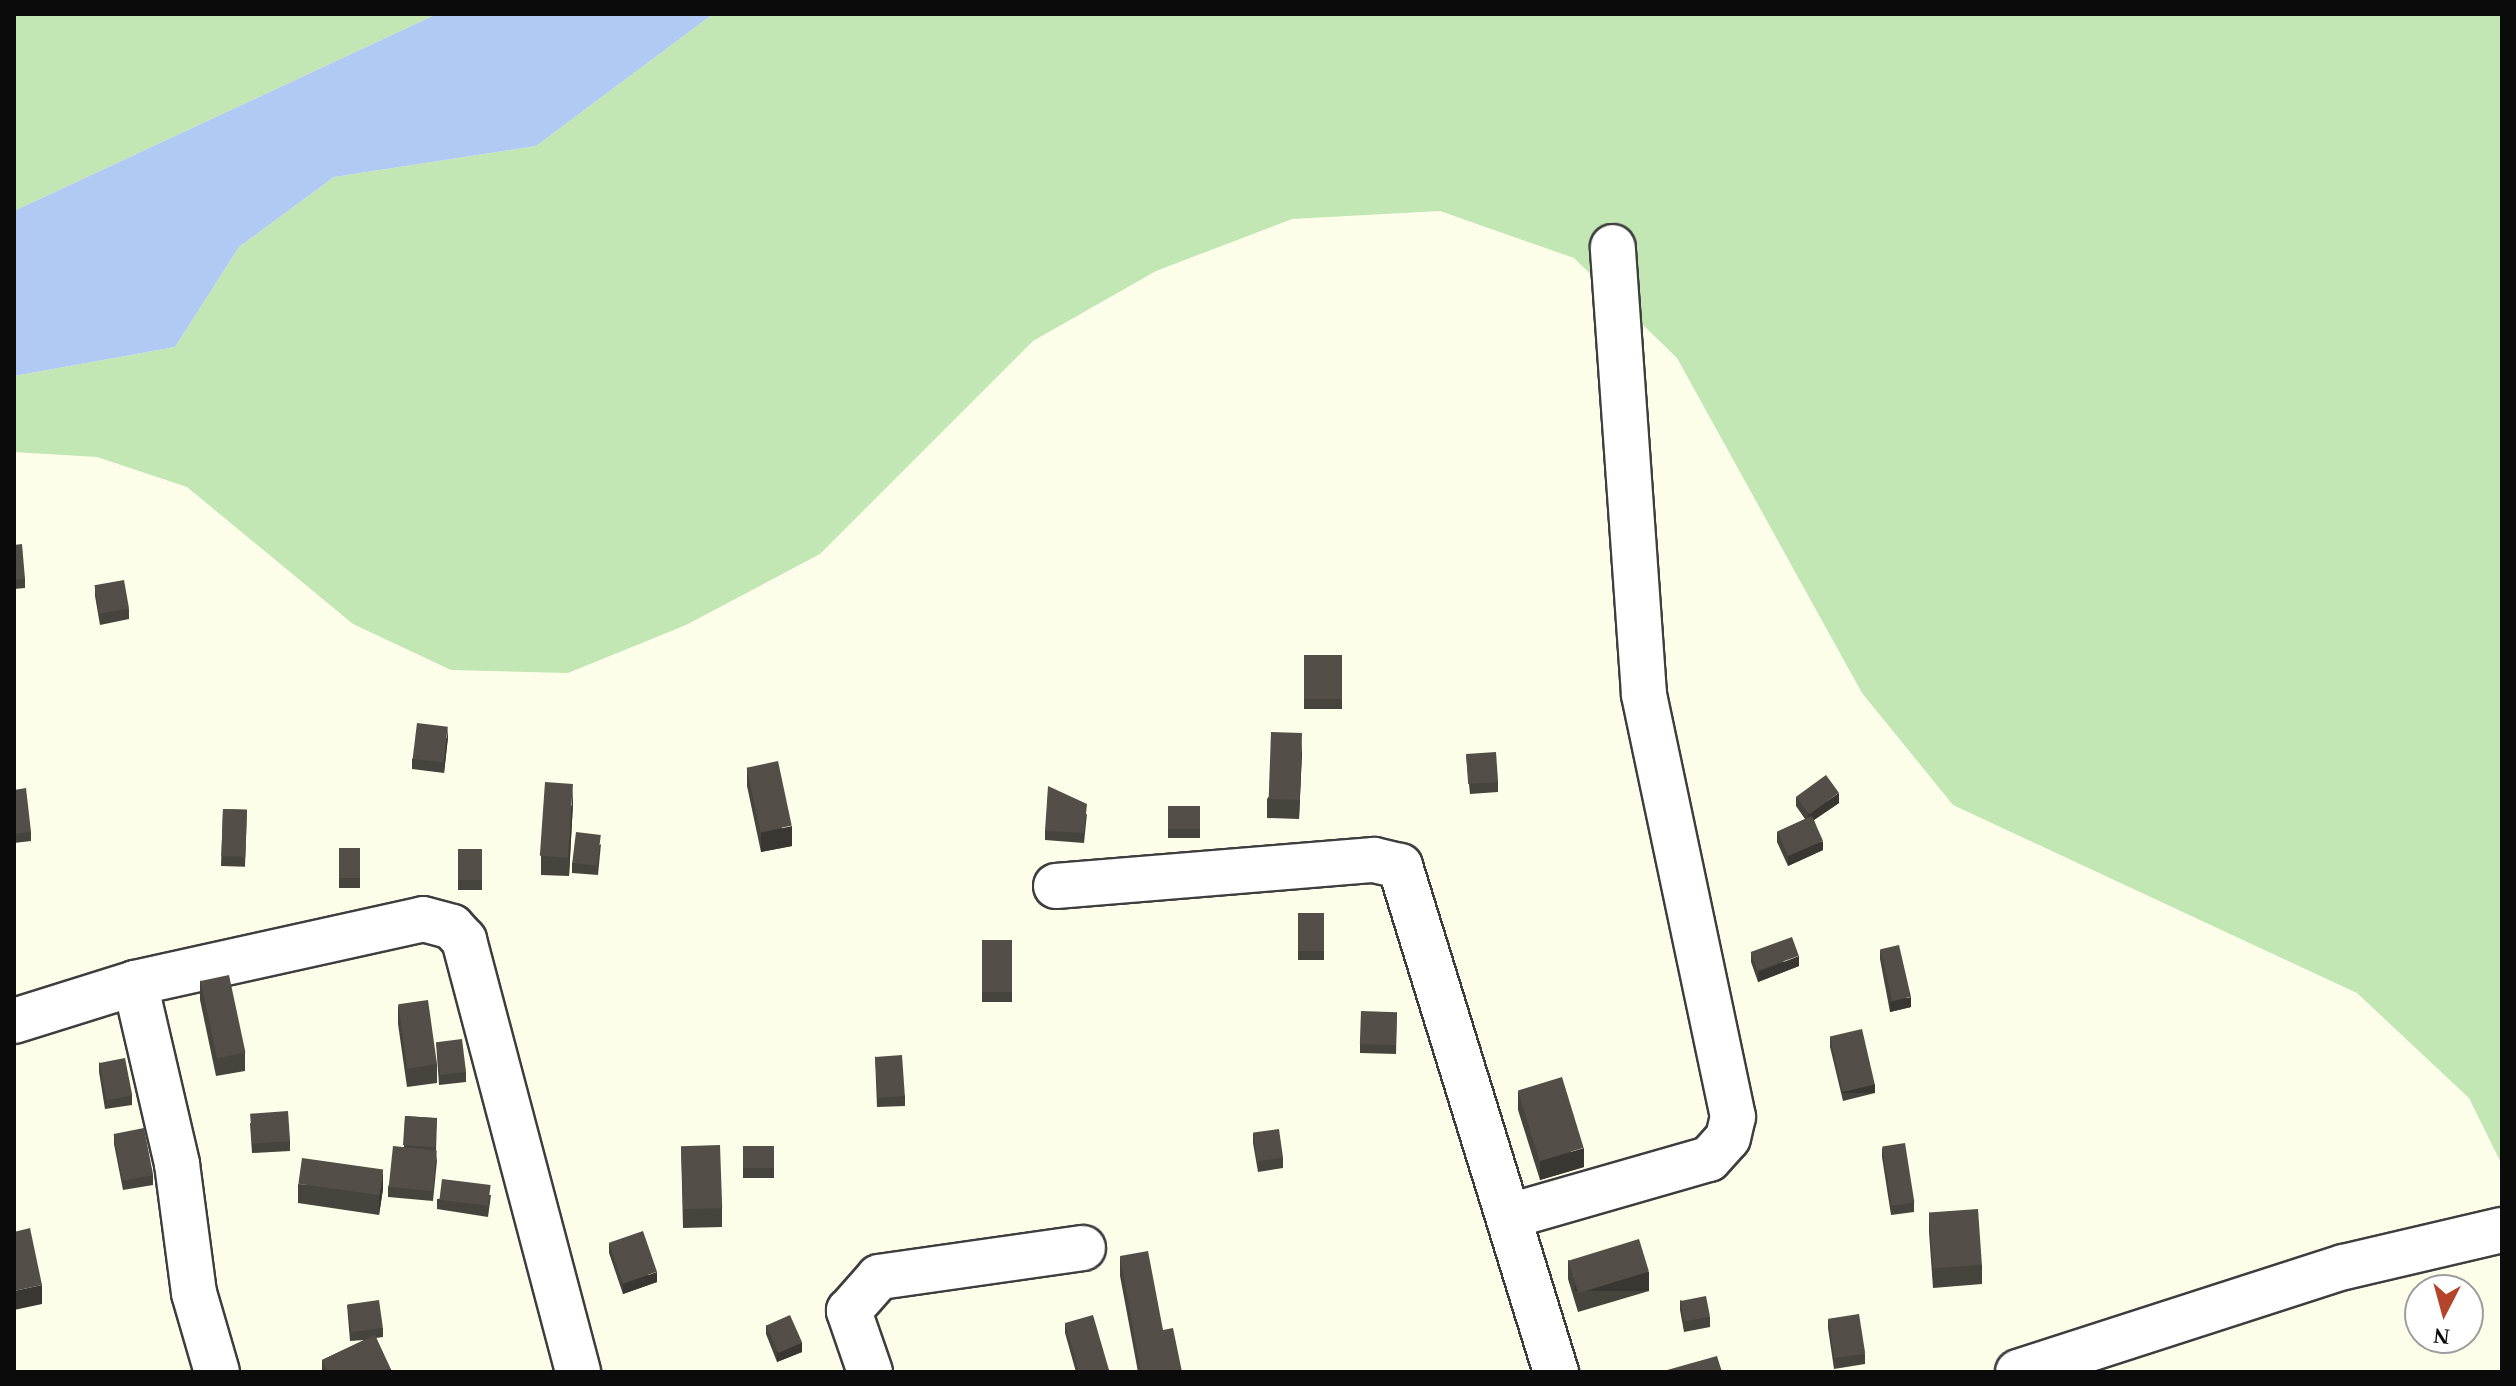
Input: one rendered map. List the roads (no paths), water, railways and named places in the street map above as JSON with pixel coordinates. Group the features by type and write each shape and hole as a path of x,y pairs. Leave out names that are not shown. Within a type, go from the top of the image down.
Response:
{"street":[{"path":"1510,1216 1709,1159 1728,1138 1733,1117 1644,694 1613,247"},
{"path":"1056,886 1374,860 1400,866 1556,1372"},
{"path":"14,1021 135,983 423,919 452,927 464,940 578,1372"},
{"path":"135,983 177,1164 194,1293 217,1372"},
{"path":"2018,1372 2344,1267 2502,1230"},
{"path":"870,1372 849,1311 879,1277 1083,1248"}],"water":[{"path":"437,14 713,14 536,146 334,177 239,247 175,347 14,376 14,211"}]}
